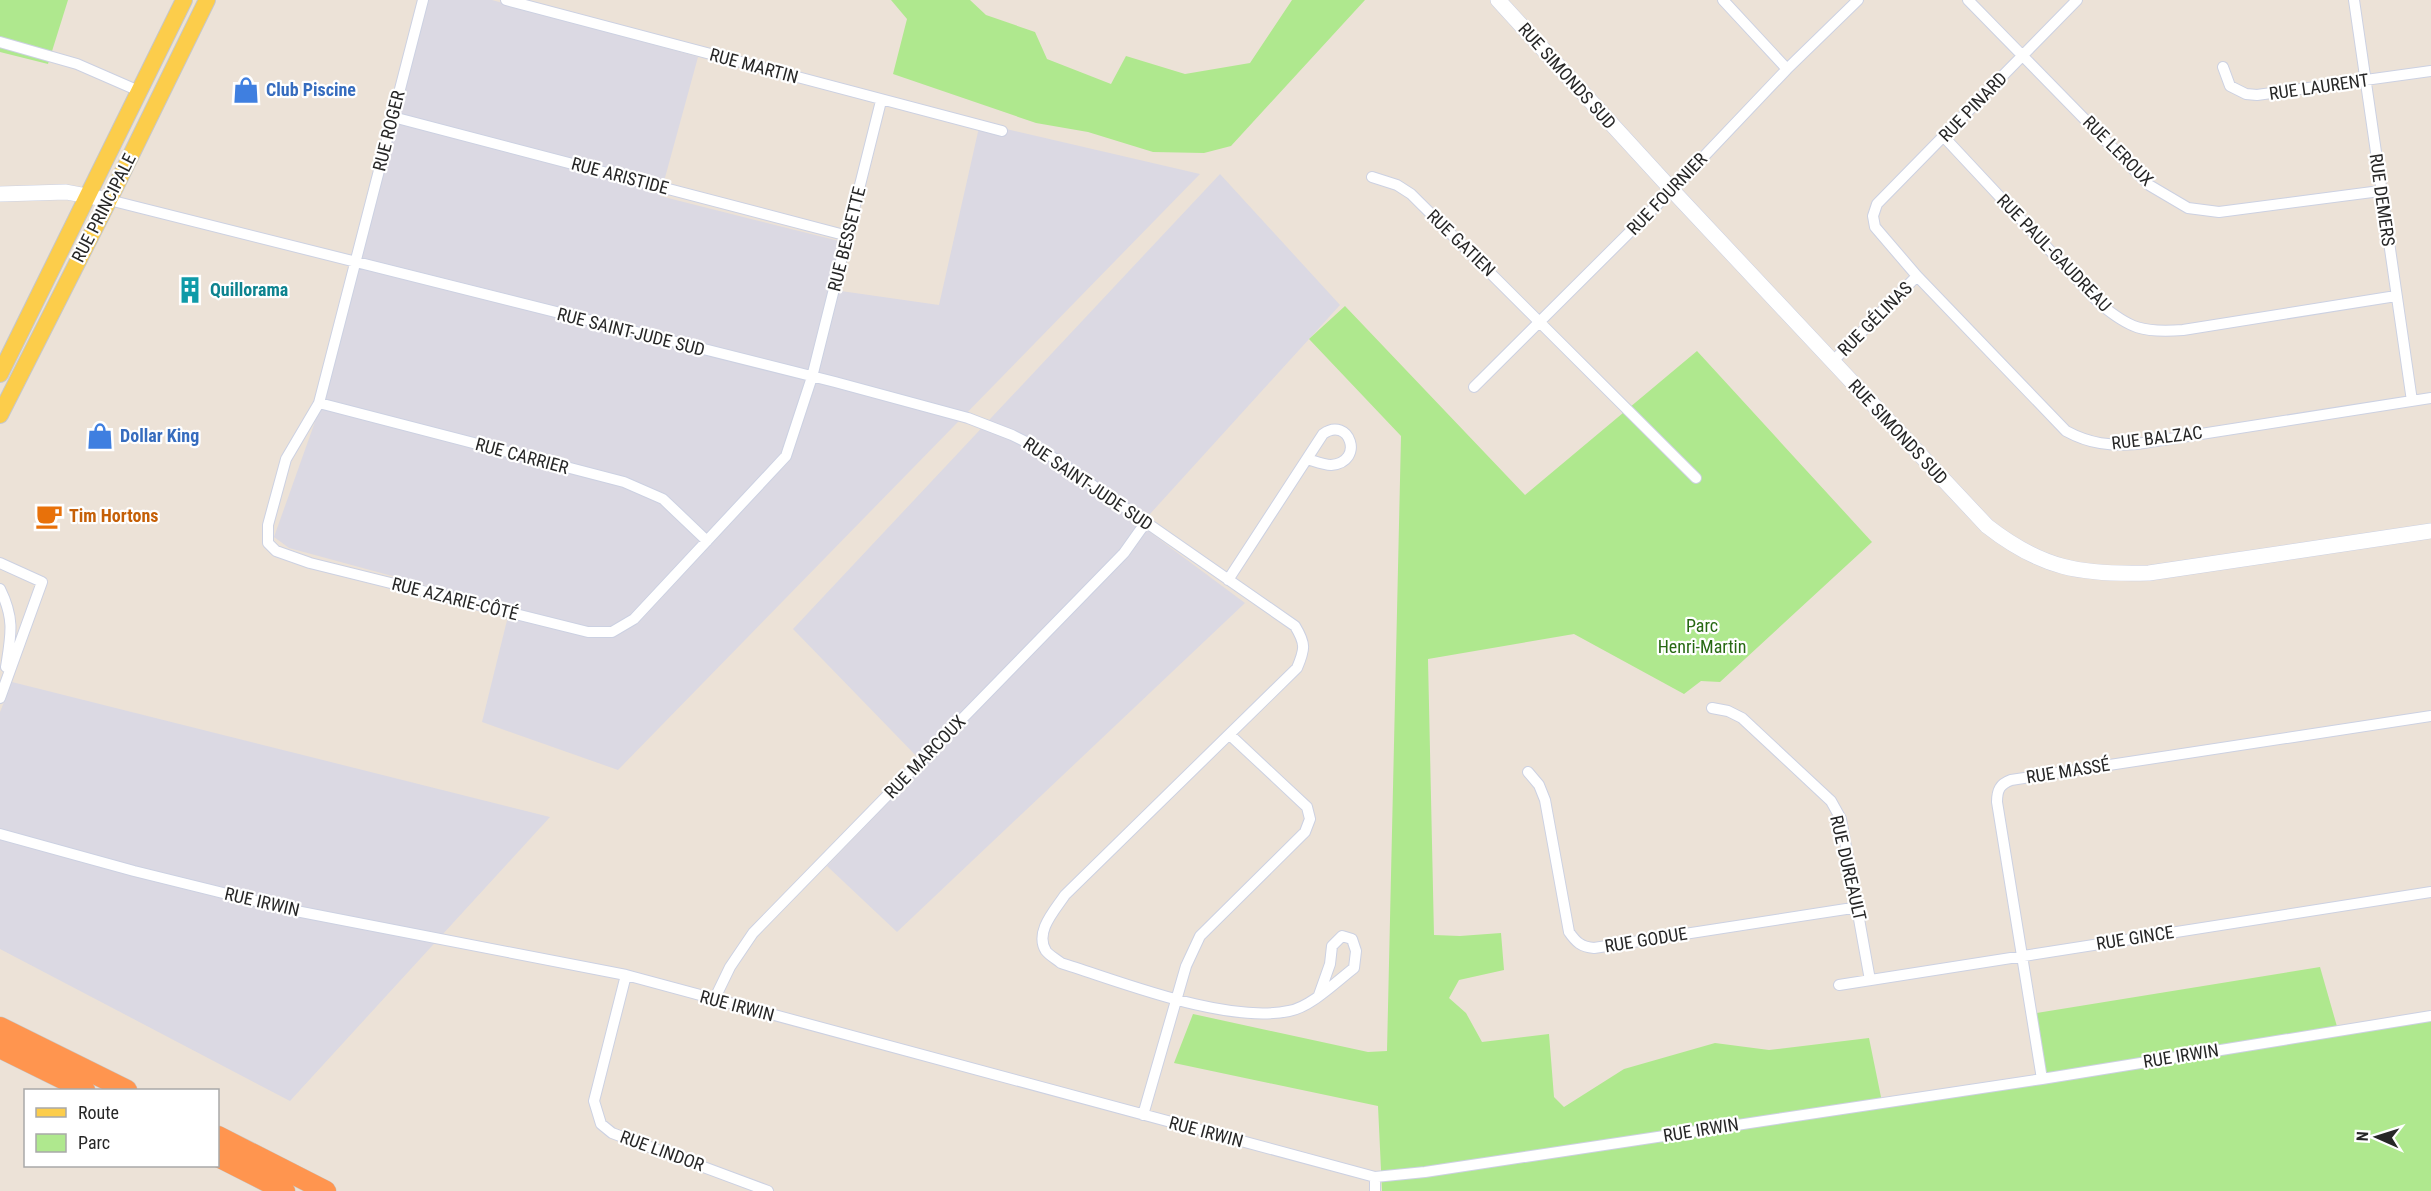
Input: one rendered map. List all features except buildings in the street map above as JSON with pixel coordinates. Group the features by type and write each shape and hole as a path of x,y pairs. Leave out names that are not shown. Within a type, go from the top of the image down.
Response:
{"highway":[{"path":"0,1027 125,1089"},
{"path":"0,1048 83,1089"},
{"path":"219,1137 326,1191"},
{"path":"219,1158 285,1191"}],"main road":[{"name":"RUE PRINCIPALE","path":"0,374 184,0"},
{"name":"RUE PRINCIPALE","path":"0,415 207,0"}],"street":[{"name":"RUE ROGER","path":"355,263 423,0"},
{"name":"RUE MARTIN","path":"506,0 1002,131"},
{"name":"RUE SIMONDS SUD","path":"1498,0 1672,190 1987,526 2028,554 2079,572 2149,573 2431,531"},
{"path":"1723,0 1787,69"},
{"name":"RUE FOURNIER","path":"1474,387 1858,0"},
{"name":"RUE LEROUX","path":"1968,0 2149,185 2188,208 2219,212 2380,191"},
{"name":"RUE PINARD","path":"1873,216 1877,204 2077,0"},
{"name":"RUE DEMERS","path":"2354,0 2412,400"},
{"path":"0,42 77,64 139,92"},
{"name":"RUE LAURENT","path":"2223,67 2230,86 2246,94 2269,94 2431,71"},
{"name":"RUE BESSETTE","path":"812,377 882,100"},
{"name":"RUE ARISTIDE","path":"393,117 848,236"},
{"name":"RUE PAUL-GAUDREAU","path":"1944,137 2099,303 2117,318 2137,329 2164,332 2183,330 2396,296"},
{"name":"RUE GATIEN","path":"1372,177 1397,185 1411,194 1541,321 1696,478"},
{"name":"RUE SAINT-JUDE SUD","path":"0,194 66,192 109,200 968,418 1012,435 1042,450 1295,626 1303,639 1303,653 1297,668 1065,895 1050,916 1042,934 1046,950 1060,963 1178,1000 1250,1014 1291,1011 1319,995 1354,968 1356,951 1352,939 1342,936 1332,946 1330,964 1319,995"},
{"name":"RUE BALZAC","path":"1873,216 1875,227 1917,276 2066,431 2082,440 2100,445 2137,444 2431,398"},
{"name":"RUE AZARIE-CÔTÉ","path":"355,263 319,404 286,459 268,525 268,543 276,551 321,566 588,632 612,632 634,619 786,456 812,377"},
{"name":"RUE GÉLINAS","path":"1833,362 1917,276"},
{"name":"RUE CARRIER","path":"319,404 624,482 663,499 707,541"},
{"path":"1228,580 1307,459"},
{"name":"RUE MARCOUX","path":"714,1000 730,967 753,933 1124,553 1146,522"},
{"path":"0,563 42,582 1,693"},
{"path":"0,589 9,608 11,634 1,693"},
{"name":"RUE DUREAULT","path":"1712,708 1728,711 1742,718 1831,801 1841,819 1859,907 1870,980"},
{"name":"RUE MASSÉ","path":"2042,1079 1997,802 1997,793 2001,785 2006,782 2431,716"},
{"path":"1143,1115 1186,966 1200,936 1305,832 1310,819 1307,807 1230,735"},
{"name":"RUE GODUE","path":"1528,772 1539,784 1545,800 1569,932 1575,942 1585,947 1594,948 1859,907"},
{"name":"RUE IRWIN","path":"0,834 134,871 296,911 626,975 1375,1178 1449,1169 2042,1079 2431,1016"},
{"name":"RUE GINCE","path":"1839,985 2431,892"},
{"name":"RUE LINDOR","path":"626,975 594,1101 601,1125 612,1133 768,1191"},
{"path":"1375,1178 1375,1191"}],"shaded area":[{"path":"428,0 492,0 698,57 660,196 843,242 834,290 939,305 980,123 1200,174 618,770 482,722 510,608 289,548 274,537 317,416"},
{"path":"1220,174 1340,305 1140,525 1245,603 897,932 827,866 925,765 793,629"},
{"path":"12,682 550,817 290,1101 0,949 0,712"}],"green space":[{"path":"0,0 68,0 48,64 0,52"},
{"path":"891,0 970,0 986,15 1035,32 1047,59 1111,84 1126,56 1185,74 1250,63 1292,0 1365,0 1231,146 1204,153 1153,152 1088,132 1036,123 893,74 907,19"},
{"name":"Parc Henri-Martin","path":"1345,306 1525,495 1697,351 1872,542 1720,682 1701,681 1684,694 1574,634 1428,659 1434,935 1501,933 1504,970 1459,980 1449,998 1466,1013 1482,1042 1549,1034 1554,1097 1564,1107 1624,1069 1715,1043 1769,1050 1869,1038 1882,1102 2041,1079 2030,1014 2320,967 2338,1030 2431,1016 2431,1191 1382,1191 1378,1106 1174,1063 1193,1014 1368,1052 1387,1051 1401,436 1309,339"}],"place":[{"name":"Club Piscine","path":"246,90"},
{"name":"Quillorama","path":"190,290"},
{"name":"Dollar King","path":"100,436"},
{"name":"Tim Hortons","path":"49,516"}]}
